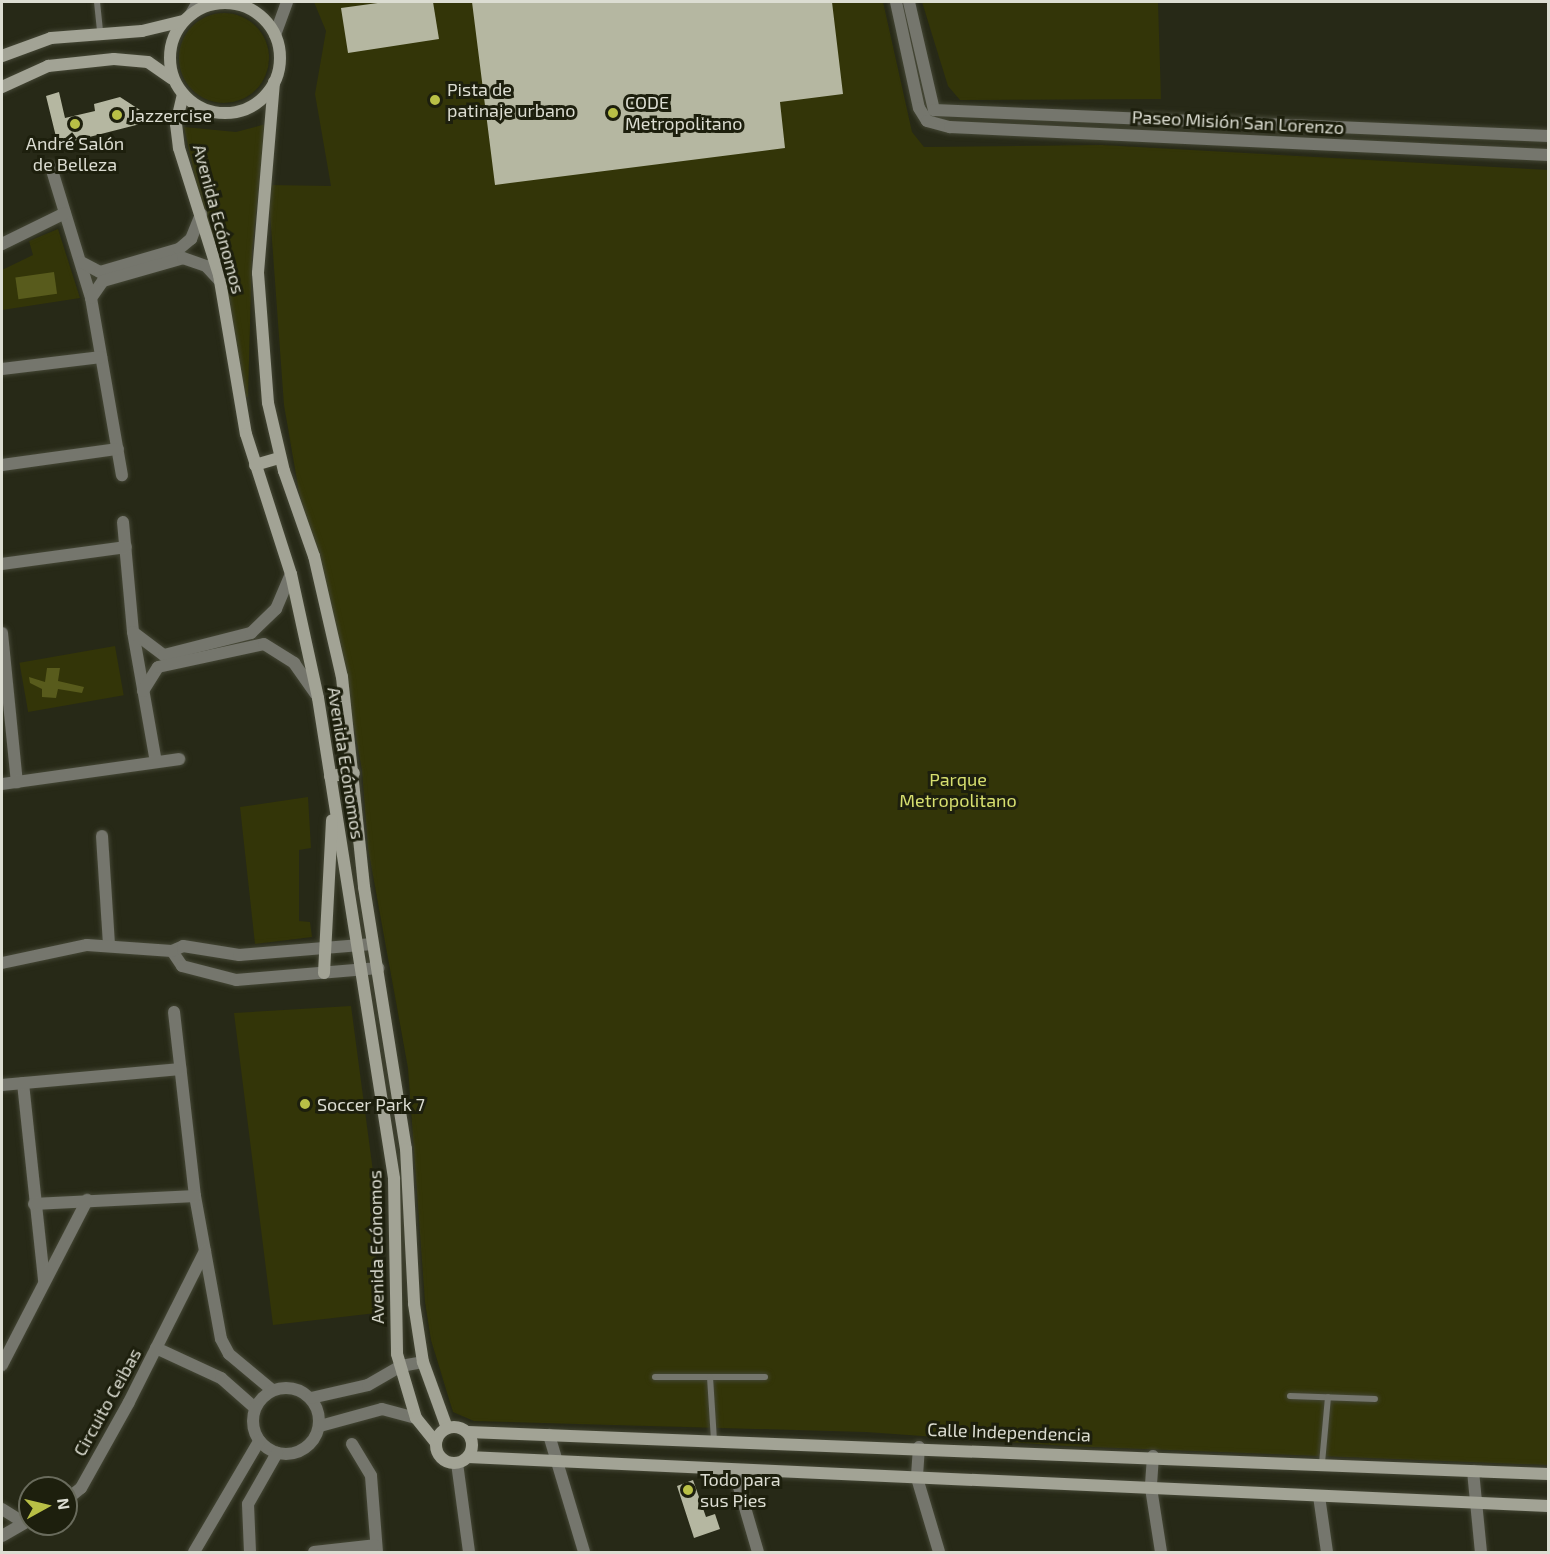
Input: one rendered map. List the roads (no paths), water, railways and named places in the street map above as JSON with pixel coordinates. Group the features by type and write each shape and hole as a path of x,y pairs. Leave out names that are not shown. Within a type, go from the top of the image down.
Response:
{"street":[{"path":"2,56 51,38 142,31 187,18 203,7 231,3 257,13 275,35 280,56 274,82 254,105 239,111 209,111 183,94 175,81 170,50 187,18 198,2"},
{"path":"275,35 286,2"},
{"path":"896,2 919,108 927,121 934,110 909,2"},
{"path":"2,87 48,66 114,59 148,62 175,81"},
{"name":"Avenida Ecónomos","path":"274,82 258,273 268,403 280,458 314,556 333,633 354,773 374,944 406,1149 414,1304 423,1362 447,1428"},
{"name":"Avenida Ecónomos","path":"183,94 177,117 179,148 220,281 255,465 291,574 318,698 390,1150 401,1366 416,1418 436,1443"},
{"name":"Paseo Misión San Lorenzo","path":"934,110 1548,136"},
{"name":"Paseo Misión San Lorenzo","path":"927,121 950,128 1548,156"},
{"path":"51,167 91,298 122,475"},
{"path":"2,244 65,213"},
{"path":"81,262 100,272 179,249 191,239 201,214"},
{"path":"91,298 103,281 183,258 206,266 220,281"},
{"path":"2,369 101,357"},
{"path":"2,465 118,449"},
{"path":"255,465 280,458"},
{"path":"123,522 134,632 156,762"},
{"path":"2,564 126,547"},
{"path":"134,632 164,655 251,633 276,609 291,574"},
{"path":"2,633 17,782"},
{"path":"143,691 158,667 264,644 294,663 318,698"},
{"path":"2,784 179,759"},
{"path":"330,776 354,773"},
{"path":"324,974 333,798"},
{"path":"102,836 109,944"},
{"path":"2,963 109,944 172,951 183,945 239,955 374,944"},
{"path":"172,951 182,966 221,979 324,974 378,968"},
{"path":"174,1012 195,1196 224,1347 272,1390"},
{"path":"2,1085 180,1069"},
{"path":"23,1083 34,1204 44,1281"},
{"path":"390,1150 406,1149"},
{"path":"34,1204 195,1196"},
{"path":"2,1365 87,1200"},
{"name":"Circuito Ceibas","path":"78,1490 156,1348 205,1251"},
{"name":"Circuito Ceibas","path":"156,1348 220,1378 255,1408"},
{"path":"416,1418 382,1409 320,1426 304,1449 277,1453 259,1441 253,1419 255,1408 272,1390 293,1388 311,1398 368,1385 401,1366 423,1362"},
{"path":"311,1398 320,1426"},
{"path":"469,1552 463,1460 473,1444 468,1432 447,1428 436,1443 440,1456 463,1460 558,1462 1548,1506"},
{"name":"Calle Independencia","path":"468,1432 1153,1456 1548,1474"},
{"path":"549,1435 584,1552"},
{"path":"194,1552 259,1441"},
{"path":"314,1552 376,1549 370,1476 352,1444"},
{"path":"919,1447 917,1478 939,1552"},
{"path":"250,1552 248,1504 277,1453"},
{"path":"1153,1456 1151,1488 1161,1552"},
{"path":"734,1470 758,1552"},
{"path":"1473,1471 1481,1552"},
{"path":"228,1492 248,1504"},
{"path":"1319,1496 1328,1552"},
{"path":"2,1509 18,1517"},
{"path":"2,1536 18,1527"}],"lane":[{"path":"97,2 100,33"},
{"path":"655,1377 765,1377"},
{"path":"710,1377 714,1440"},
{"path":"1290,1396 1375,1399"},
{"path":"1322,1463 1328,1397"}],"place":[{"name":"Pista de patinaje urbano","path":"435,100"},
{"name":"CODE Metropolitano","path":"613,113"},
{"name":"Jazzercise","path":"117,115"},
{"name":"André Salón de Belleza","path":"75,124"},
{"name":"Soccer Park 7","path":"305,1104"},
{"name":"Todo para sus Pies","path":"688,1490"}],"park label":[{"name":"Parque Metropolitano","path":"958,790"}]}
